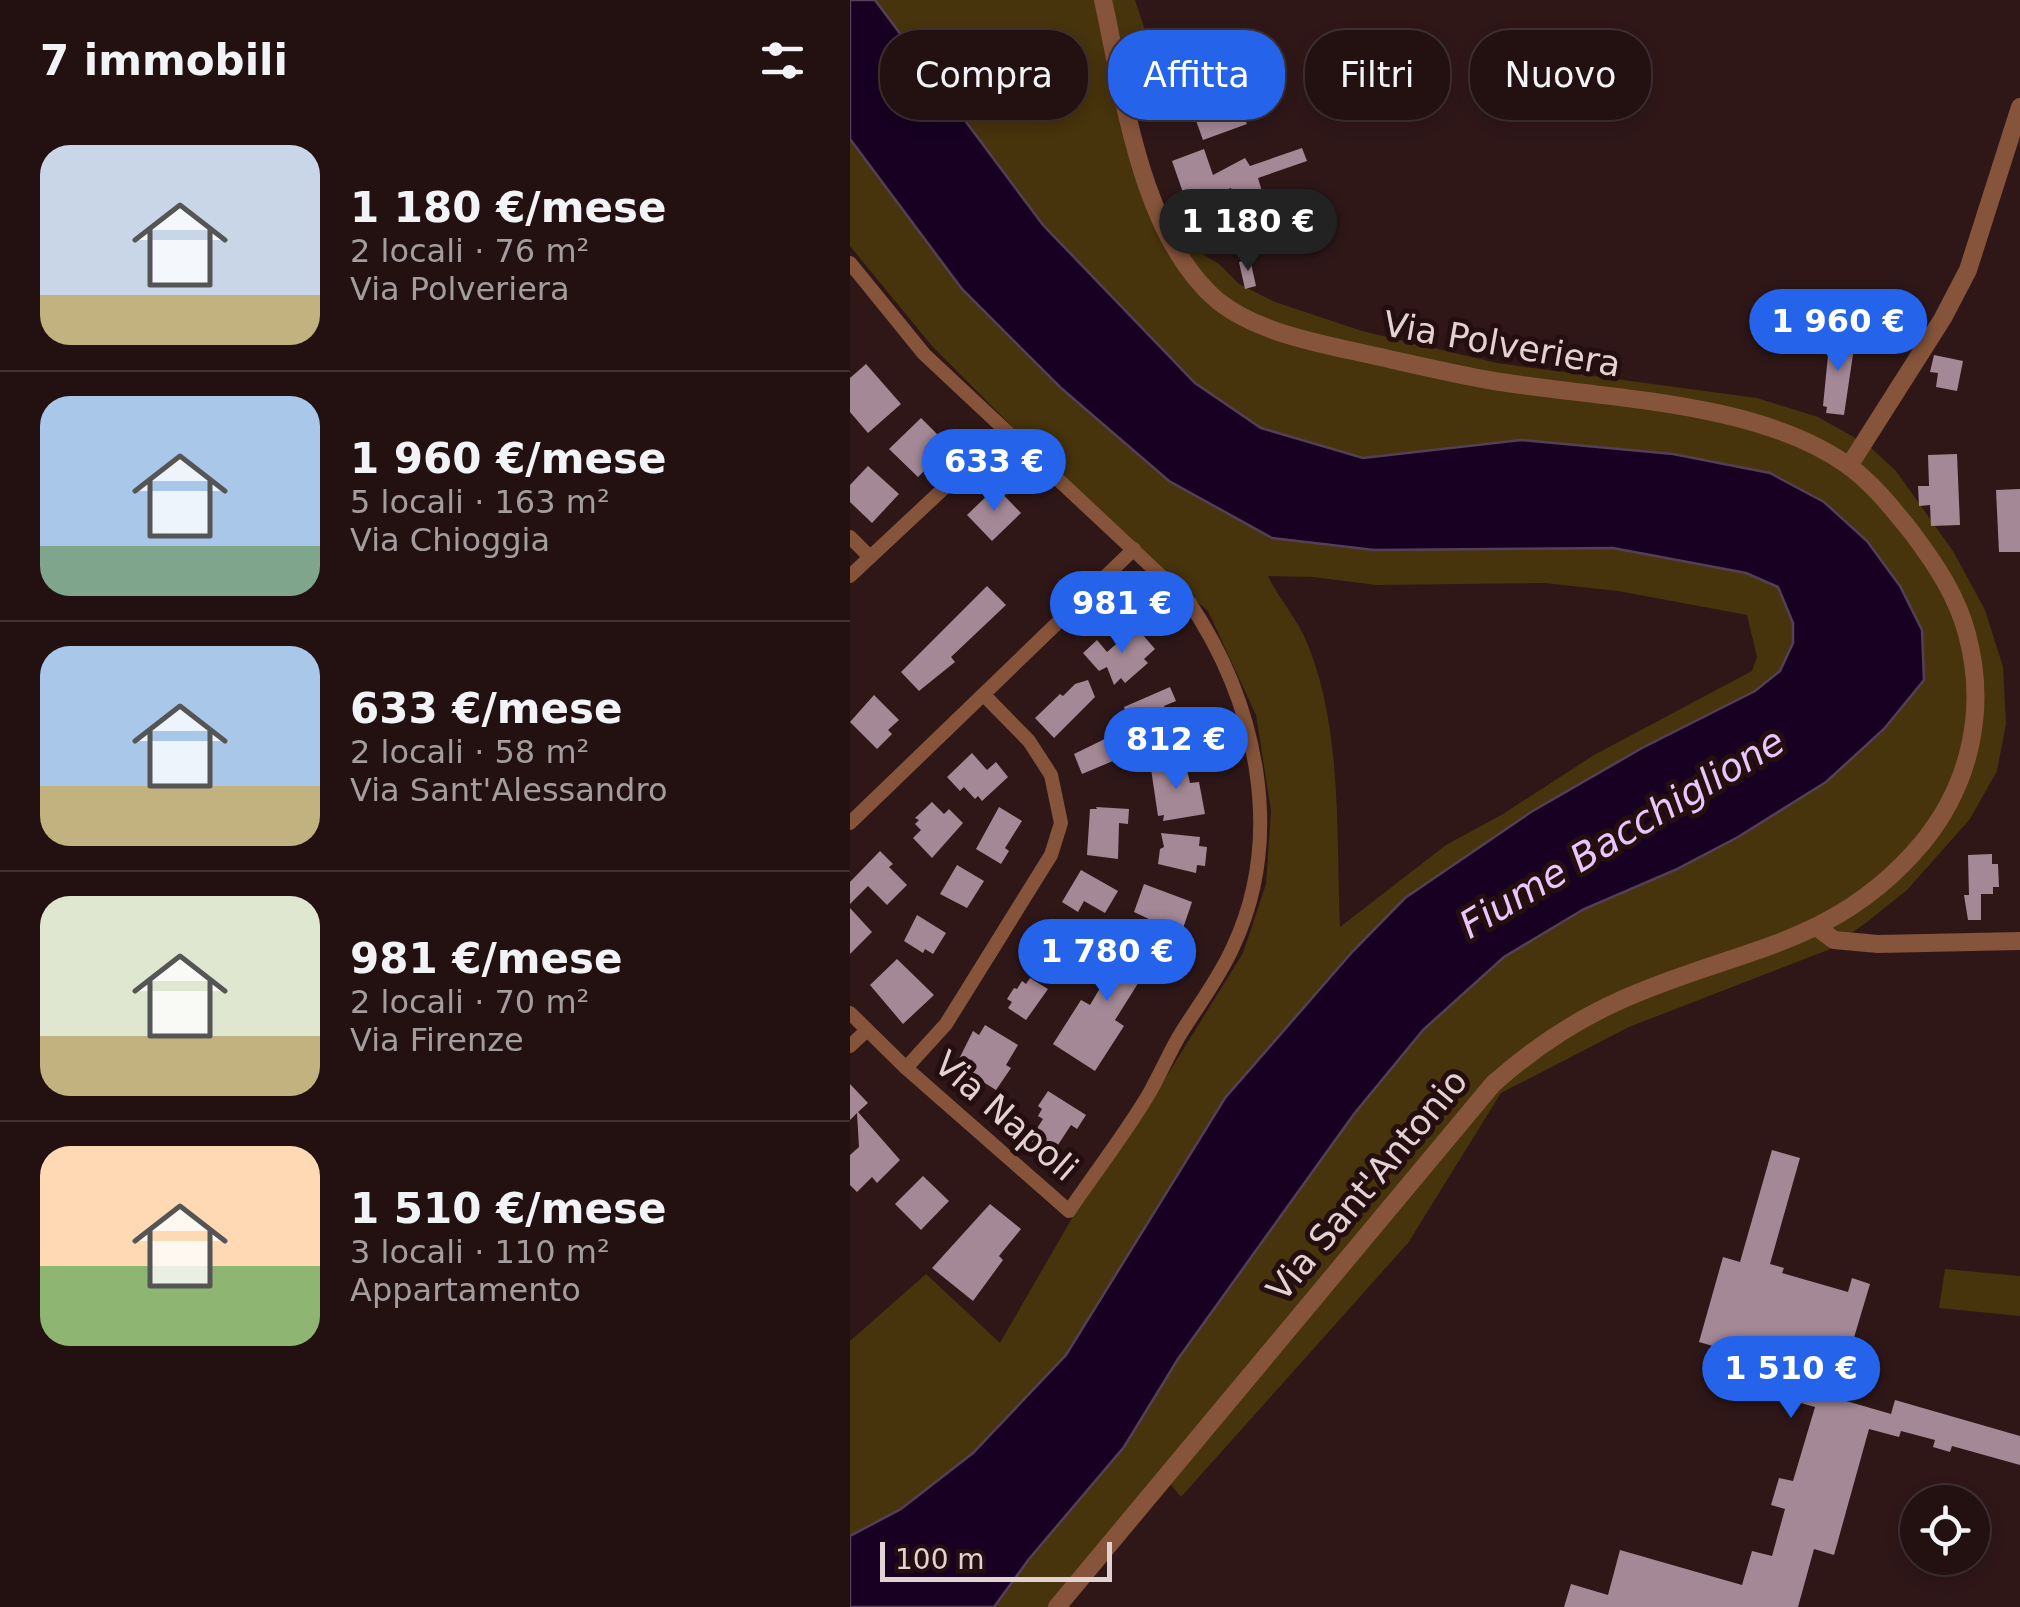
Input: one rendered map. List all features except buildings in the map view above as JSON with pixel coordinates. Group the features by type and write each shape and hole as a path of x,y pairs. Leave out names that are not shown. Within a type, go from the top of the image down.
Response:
{"street":[{"name":"Via Polveriera","path":"1104,0 1128,118 1146,181 1158,212 1195,276 1218,300 1241,316 1350,350 1491,381 1688,409 1767,427 1822,449 1849,466 1898,515 1936,565 1961,611 1974,675"},
{"path":"1849,466 1943,318 1968,270 2020,107"},
{"name":"Via Napoli","path":"850,263 924,354 1166,577 1199,617 1246,719 1257,765 1261,811 1256,881 1233,947 1150,1092 1069,1211 906,1068 850,1013"},
{"path":"850,576 1005,431"},
{"path":"850,538 870,557"},
{"path":"850,823 1134,549"},
{"name":"Via Sant'Antonio","path":"1057,1607 1492,1084 1524,1056 1620,1000 1818,928 1858,903 1897,869 1923,842 1945,810 1966,768 1976,713 1974,675"},
{"path":"906,1068 946,1024 1051,855 1061,822 1052,775 1029,741 984,695"},
{"path":"1818,928 1834,940 1878,944 2020,941"},
{"path":"850,1046 866,1030"}],"shaded area":[{"path":"875,0 1135,0 1145,30 1108,30 1108,120 1136,120 1151,177 1175,237 1219,264 1239,284 1275,302 1362,331 1497,363 1757,398 1818,417 1868,445 1896,471 1953,551 1985,610 2003,667 2006,724 1997,771 1970,819 1907,890 1828,950 1629,1027 1501,1093 1408,1243 1181,1497 1165,1477 1055,1607 994,1607 1029,1559 1124,1447 1178,1359 1354,1114 1423,1030 1504,957 1584,909 1675,870 1738,837 1826,782 1924,680 1673,454 1521,440 1363,458 1261,429 1195,383 1043,225 965,120 1088,120 1088,30 897,30"},
{"path":"850,139 962,289 1061,388 1169,481 1271,537 1374,550 1613,548 1746,573 1778,587 1793,623 1793,643 1780,671 1755,691 1642,748 1531,812 1225,1098 1066,1355 973,1453 901,1509 850,1536 850,1341 926,1274 1000,1343 1075,1213 1243,953 1266,884 1271,811 1256,715 1208,611 1134,549 932,346 850,246","holes":["1268,576 1376,585 1545,583 1618,591 1747,615 1757,657 1752,671 1594,755 1503,814 1446,845 1340,927 1335,779 1326,705 1304,636"]},
{"path":"1945,1269 2020,1276 2020,1316 1939,1308"}],"water":[{"name":"Fiume Bacchiglione","path":"850,0 875,0 897,30 880,30 880,120 965,120 1043,225 1195,383 1261,428 1363,458 1521,440 1673,454 1770,473 1824,502 1867,541 1900,586 1922,630 1924,680 1884,729 1826,782 1738,837 1675,870 1584,909 1504,957 1423,1030 1354,1114 1178,1359 1124,1447 1029,1559 994,1607 850,1607 850,1536 901,1509 973,1453 1066,1355 1225,1098 1353,951 1405,898 1531,812 1642,748 1755,691 1780,671 1793,643 1793,623 1778,587 1746,573 1613,548 1374,550 1272,538 1169,481 1061,388 962,289 850,139"}]}
